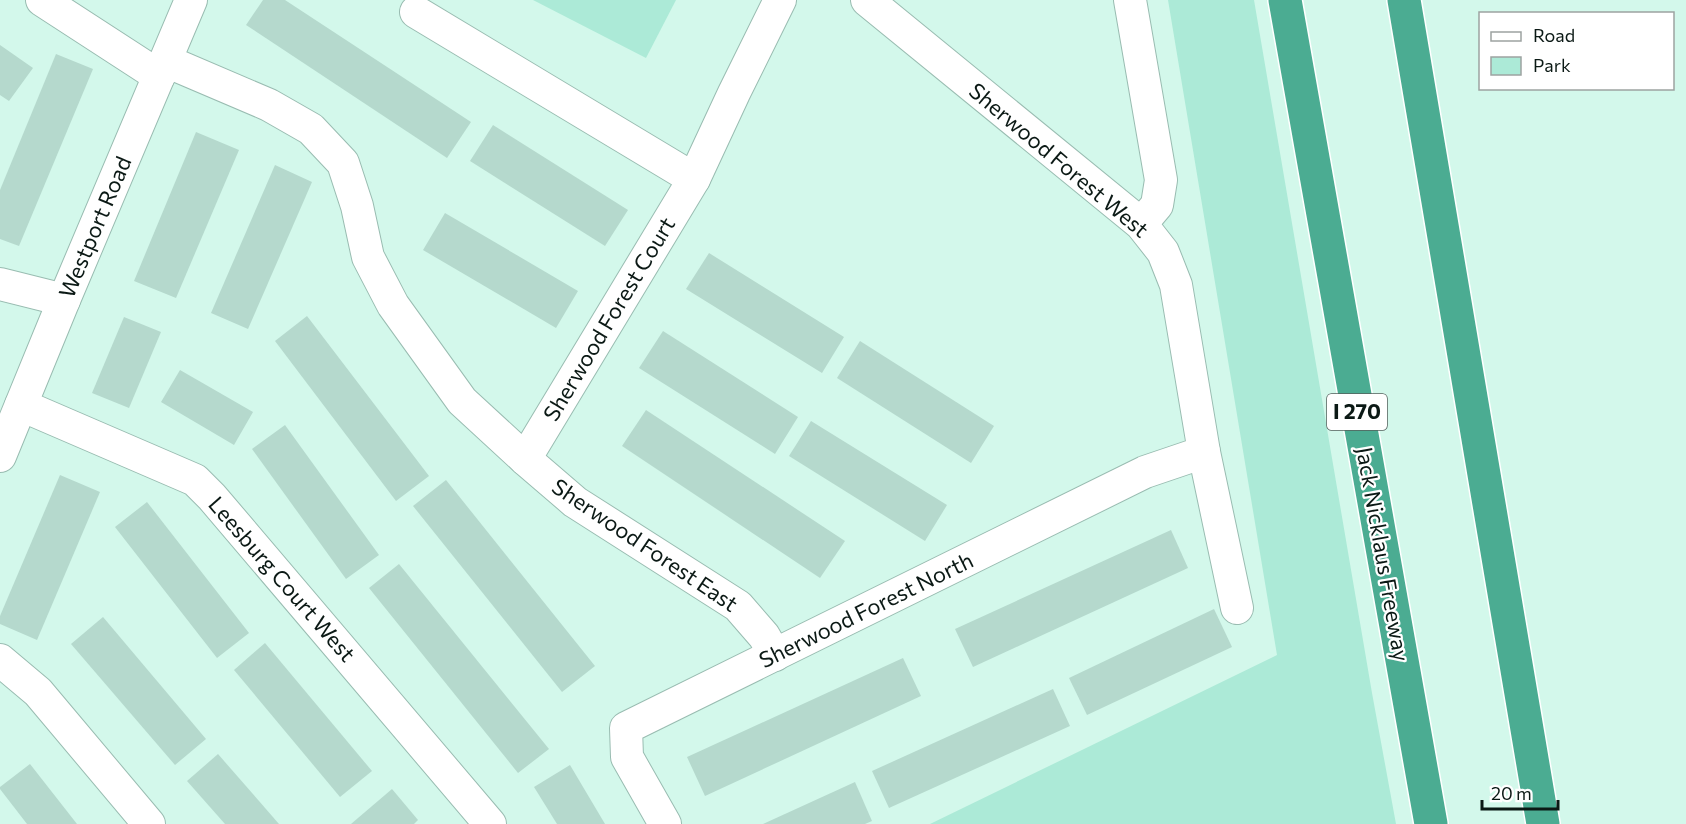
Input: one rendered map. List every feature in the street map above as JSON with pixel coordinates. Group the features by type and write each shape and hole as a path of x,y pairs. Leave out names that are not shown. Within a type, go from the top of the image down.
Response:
{"highway":[{"name":"Jack Nicklaus Freeway","path":"1285,0 1431,824"},
{"path":"1404,0 1543,824"},
{"path":"1520,690 1550,824"}],"street":[{"name":"Sherwood Forest East","path":"42,0 162,68 269,105 311,129 344,163 357,206 368,257 393,305 462,401 575,502 738,606 764,636 775,655"},
{"name":"Westport Road","path":"0,456 191,0"},
{"name":"Sherwood Forest Court","path":"525,459 694,179 780,0"},
{"name":"Sherwood Forest West","path":"867,0 1141,224 1163,252 1176,285 1204,452 1237,608"},
{"path":"1130,0 1161,180 1157,205 1141,224"},
{"path":"416,12 694,179"},
{"path":"0,284 64,300"},
{"name":"Leesburg Court West","path":"21,405 195,480 212,497 490,824"},
{"name":"Sherwood Forest North","path":"665,824 627,757 626,728 1145,472 1204,452"},
{"path":"0,660 38,692 149,824"}],"green space":[{"path":"533,0 676,0 646,58"},
{"path":"1168,0 1254,0 1396,824 930,824 1277,655"}],"building":[{"path":"263,0 285,0 471,122 447,158 246,25"},
{"path":"0,45 33,68 9,101 0,95"},
{"path":"56,54 93,69 19,246 0,239 0,190"},
{"path":"493,125 628,210 605,246 470,161"},
{"path":"196,132 239,150 176,298 134,281"},
{"path":"275,165 312,182 248,329 211,313"},
{"path":"445,213 578,291 556,328 423,250"},
{"path":"709,253 844,337 822,373 686,289"},
{"path":"307,316 429,476 396,501 275,341"},
{"path":"124,317 161,332 129,408 92,393"},
{"path":"663,331 798,417 775,454 639,368"},
{"path":"860,341 994,426 971,463 837,378"},
{"path":"180,370 253,412 234,445 161,402"},
{"path":"646,410 845,541 820,578 622,446"},
{"path":"811,421 947,505 925,541 789,456"},
{"path":"285,425 379,555 346,579 252,449"},
{"path":"60,475 100,492 37,640 0,624 0,616"},
{"path":"446,480 595,666 562,692 413,506"},
{"path":"147,502 249,633 217,658 115,527"},
{"path":"1171,530 1188,568 973,667 955,629"},
{"path":"399,564 549,749 518,773 369,588"},
{"path":"1214,609 1232,647 1087,715 1069,678"},
{"path":"103,617 206,739 175,765 71,644"},
{"path":"265,643 372,771 340,797 234,670"},
{"path":"903,658 921,696 705,796 687,757"},
{"path":"1053,689 1070,726 889,808 872,771"},
{"path":"218,754 279,824 225,824 187,781"},
{"path":"30,764 77,824 27,824 0,787"},
{"path":"570,765 605,824 557,824 534,787"},
{"path":"855,782 872,821 865,824 763,824"},
{"path":"392,789 418,820 414,824 351,824"}]}
